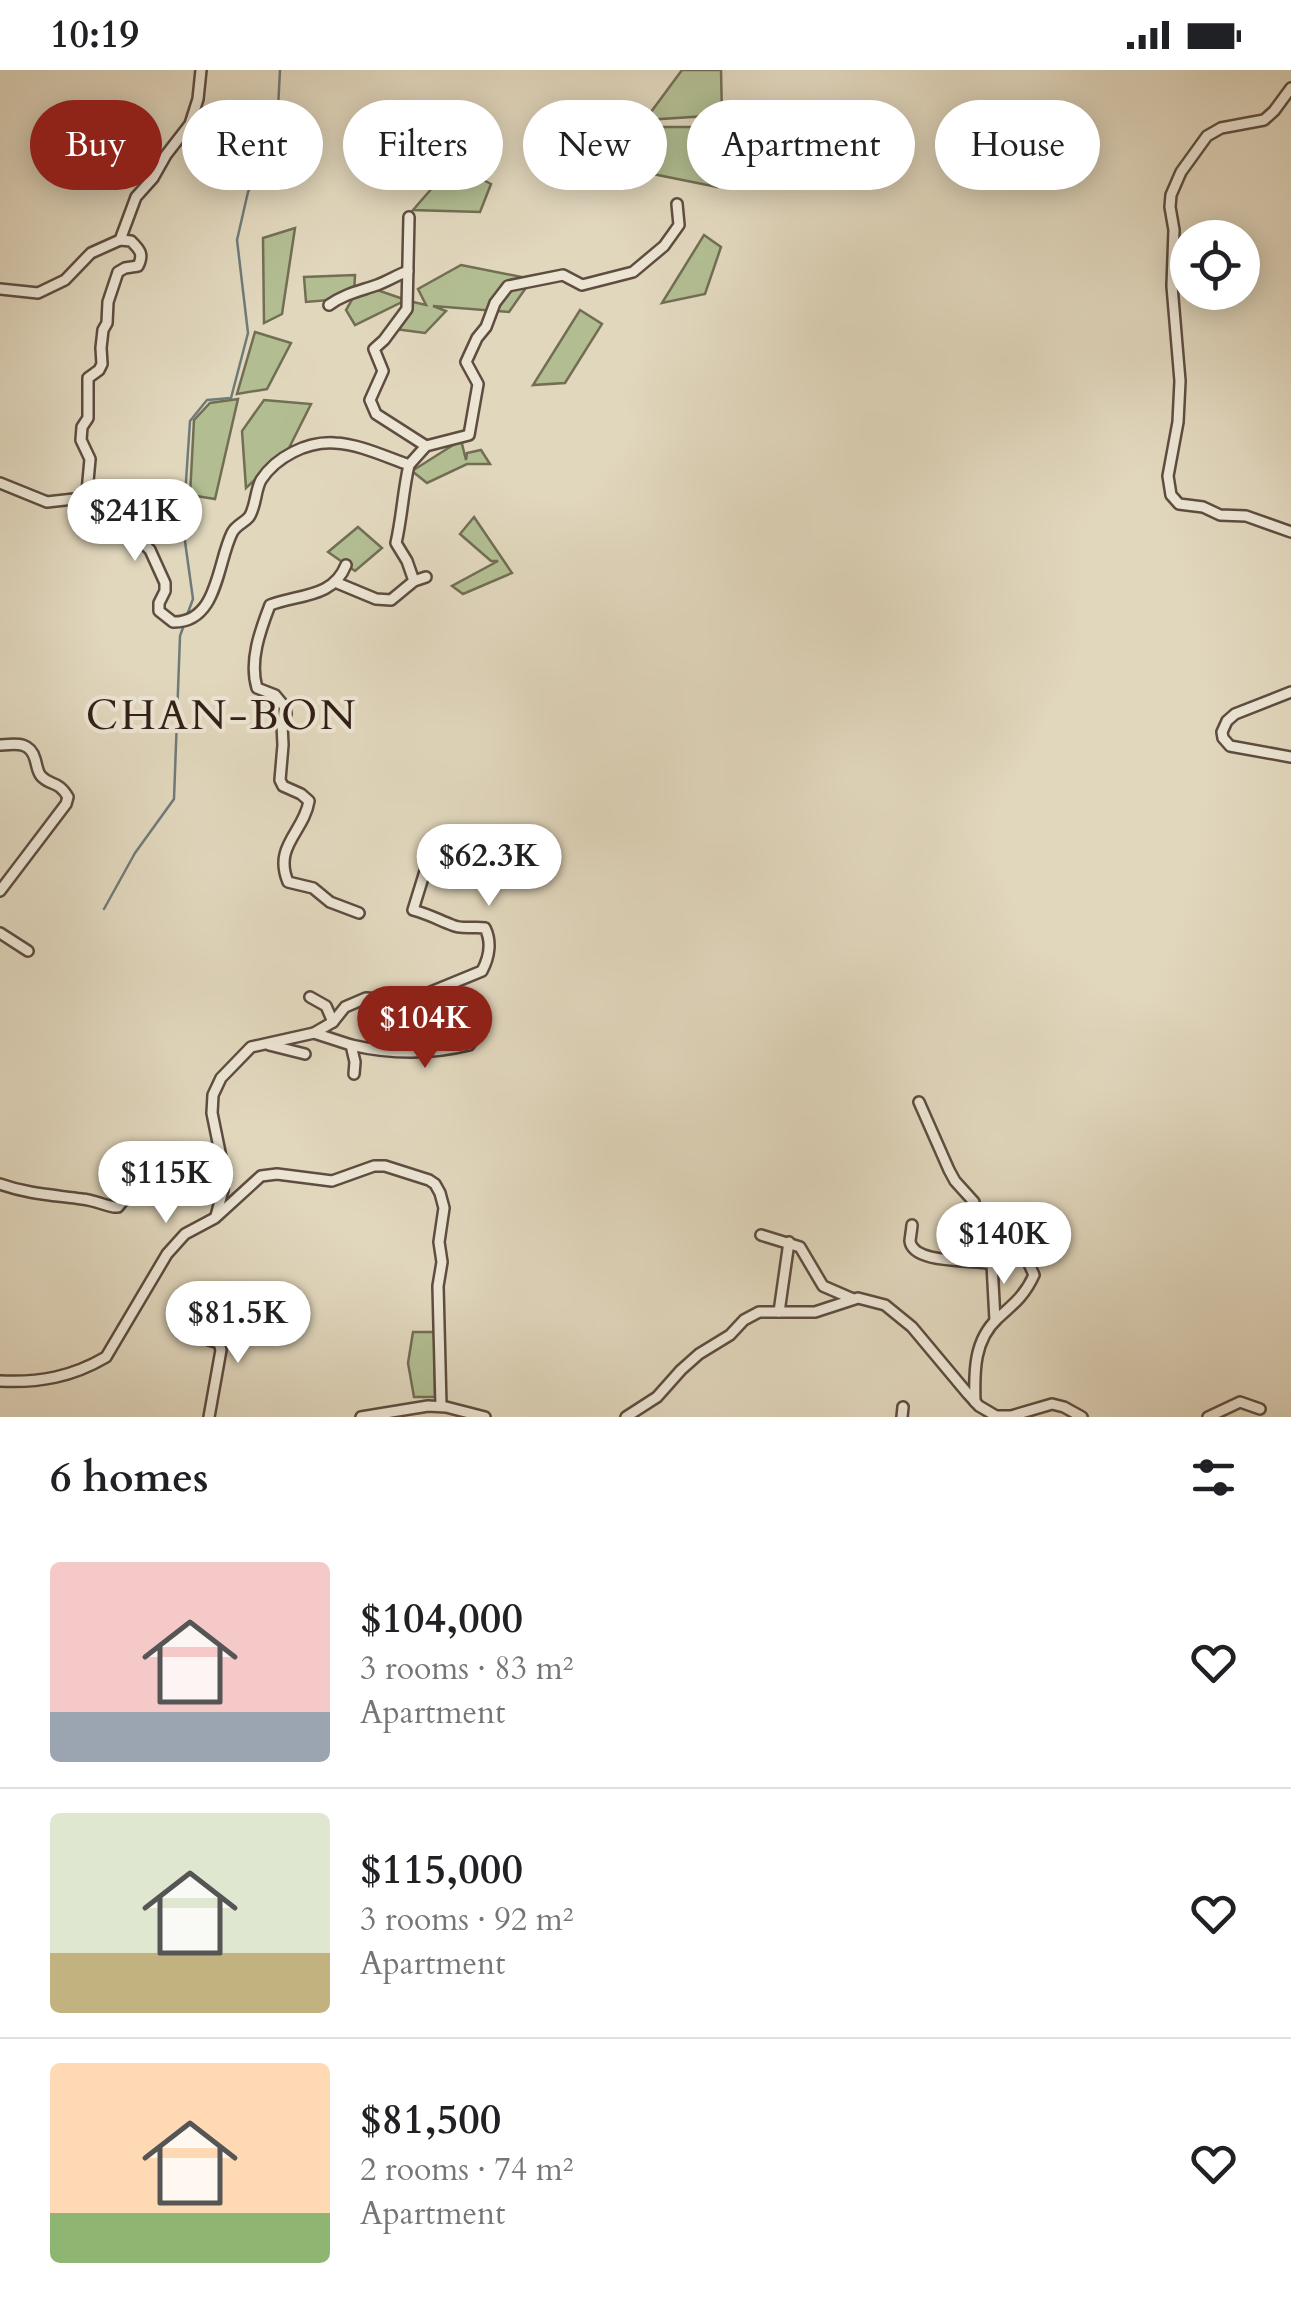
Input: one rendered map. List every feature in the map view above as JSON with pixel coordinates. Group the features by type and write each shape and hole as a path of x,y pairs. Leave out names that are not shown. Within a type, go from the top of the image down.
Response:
{"street":[{"path":"120,240 136,197 190,124 201,70"},
{"path":"1291,88 1264,120 1221,128 1206,136 1171,195 1172,286 1180,381 1178,422 1168,476 1170,495 1179,504 1248,517 1291,532"},
{"path":"414,581 396,543 409,464 426,446 468,435 478,384 466,362 495,304 508,286 563,275 582,285 633,272 664,246 679,225 677,204"},
{"path":"409,217 406,309 374,349 383,371 370,400 376,414 426,446"},
{"path":"0,289 38,293 65,280 91,253 120,240 131,241 141,250 138,266 118,272 103,330 102,364 88,378 88,418 81,440 90,459 87,492 83,498 47,502 0,483"},
{"path":"329,306 339,298 408,271"},
{"path":"88,486 150,550 165,584 159,611 173,622 181,622 196,617 205,606 233,530 249,517 261,481 291,452 335,443 409,464"},
{"path":"346,565 342,577 324,592 270,605 258,644 255,680 258,688 275,696 285,707 280,780 283,786 309,801 306,814 287,844 288,882 313,888 330,902 359,912"},
{"path":"335,582 376,599 391,600 414,581 426,577"},
{"path":"1291,692 1227,720 1222,738 1230,746 1291,758"},
{"path":"0,745 30,747 39,773 63,788 68,796 0,892"},
{"path":"216,1218 224,1172 212,1113 213,1094 221,1078 251,1047 314,1033 333,1022 345,1007 366,998 409,1001 482,970 489,946 485,928 458,927 413,910 427,864 457,868"},
{"path":"0,934 28,951"},
{"path":"310,997 326,1006 333,1022"},
{"path":"314,1033 392,1052 468,1045 475,1037"},
{"path":"262,1043 305,1054"},
{"path":"351,1045 354,1074"},
{"path":"919,1102 955,1181 974,1202 977,1228 1018,1242 1034,1275 1025,1294 996,1320 976,1352 975,1402"},
{"path":"0,1184 118,1207 155,1161 161,1160 200,1171 223,1190"},
{"path":"0,1382 49,1380 90,1367 106,1357 166,1254 185,1234 216,1218 256,1180 267,1175 332,1180 384,1166 429,1180 444,1208 439,1242 442,1262 438,1286 436,1410"},
{"path":"912,1225 910,1244 922,1254 992,1264 996,1320"},
{"path":"762,1234 800,1247 822,1286 853,1299"},
{"path":"779,1312 789,1242"},
{"path":"626,1417 658,1397 681,1370 730,1335 744,1320 760,1312 815,1312 853,1299 886,1305 912,1327 975,1402 996,1416 1052,1404 1082,1417"},
{"path":"205,1316 204,1336 219,1343 221,1350 209,1417"},
{"path":"1208,1417 1240,1402 1260,1410"},
{"path":"361,1417 404,1408 485,1417"}],"green space":[{"path":"682,70 721,70 722,100 687,100 687,117 667,119 667,100 660,100"},
{"path":"667,127 687,127 687,181 667,177"},
{"path":"430,190 489,190 480,212 413,210"},
{"path":"295,228 282,314 264,323 263,238"},
{"path":"704,235 721,247 705,294 662,303"},
{"path":"461,265 532,279 509,312 433,306 446,311 425,333 395,329 413,302 426,305 418,289"},
{"path":"355,275 354,296 363,285 406,300 355,325 346,310 353,298 306,302 304,277"},
{"path":"580,310 602,324 565,383 533,385"},
{"path":"255,332 291,343 267,389 237,394"},
{"path":"238,399 215,499 190,495 194,420 210,403"},
{"path":"264,400 311,404 289,448 246,488 242,431"},
{"path":"461,440 466,460 467,453 481,450 490,464 467,464 427,483 412,471"},
{"path":"474,517 512,573 463,594 452,586 498,561 491,561 460,534"},
{"path":"358,527 382,548 355,571 328,552"},
{"path":"413,1332 434,1332 435,1397 414,1397 408,1363"}],"waterway":[{"path":"187,615 193,599 183,527 190,421 207,400 231,398 248,333 237,240 248,192 277,128 280,70"},
{"path":"104,909 135,853 174,799 180,636 185,622"}],"district":[{"name":"CHAN-BON","path":"222,715"}]}
